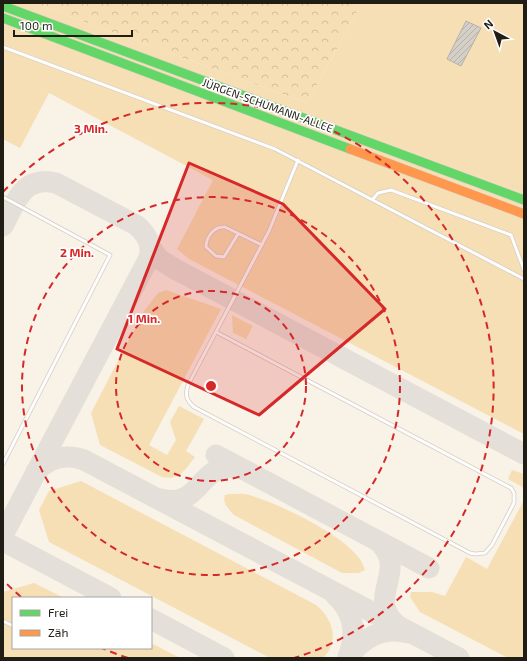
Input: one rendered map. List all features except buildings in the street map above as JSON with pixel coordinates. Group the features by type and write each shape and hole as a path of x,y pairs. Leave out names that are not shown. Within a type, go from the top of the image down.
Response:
{"street":[{"name":"JÜRGEN-SCHUMANN-ALLEE","path":"3,6 524,200"},
{"name":"JÜRGEN-SCHUMANN-ALLEE","path":"3,18 524,214"}],"lane":[{"path":"3,46 252,140 298,160 524,279"},
{"path":"216,332 511,488 514,493 514,503 489,550 480,554 470,553 194,407 188,402 186,392 216,332 262,245 298,160"},
{"path":"373,199 378,193 391,190 511,235 524,270"},
{"path":"3,197 110,255 3,464"},
{"path":"238,234 224,257 216,256 206,247 212,232 216,228 225,227 262,245"},
{"path":"3,621 12,626"}],"path":[{"path":"511,185 514,184 524,190"}],"highlighted area":[{"path":"189,163 283,204 385,309 259,415 117,349"}],"green space":[{"path":"3,3 33,3 307,103 362,3 524,3 524,434 189,259 177,249 213,180 49,93 20,148 3,139"},
{"path":"33,3 362,3 307,103"},
{"path":"166,290 221,309 149,445 167,455 176,440 170,422 179,406 204,419 186,451 195,457 182,473 178,476 168,478 162,477 100,445 91,413 144,311 158,293"},
{"path":"232,315 253,326 246,339 233,333"},
{"path":"512,470 524,474 524,488 508,479"},
{"path":"81,481 316,605 327,617 332,630 333,637 328,651 323,658 270,658 49,542 39,510 49,491"},
{"path":"247,494 262,499 315,524 333,535 348,547 359,558 365,570 359,573 342,573 234,515 226,506 224,501 225,495"},
{"path":"524,500 524,658 508,658 420,612 410,597 411,592 432,592 445,596 466,557 487,569"},
{"path":"34,583 62,597 12,597 12,649 152,649 152,644 180,658 3,658 3,592"}],"taxiway":[{"path":"3,226 22,192 28,187 36,183 56,183 136,225 146,236 150,245 150,255 148,260 3,535"},
{"path":"151,248 159,259 175,269 524,454"},
{"path":"216,455 429,568"},
{"path":"36,472 46,463 58,458 71,457 84,460 459,658"},
{"path":"160,499 175,500 185,497 216,471 227,468 242,469"},
{"path":"3,541 109,597"},
{"path":"378,541 387,552 390,563 390,573 385,594 385,605 388,615 398,626"},
{"path":"335,595 346,609 352,624 353,632 348,657"},
{"path":"152,620 224,658"},
{"path":"348,657 360,644 374,635 390,631 408,633"}],"traffic: fast":[{"path":"3,6 524,200"},
{"path":"3,18 350,149"}],"traffic: slow":[{"path":"350,149 524,214"}]}
